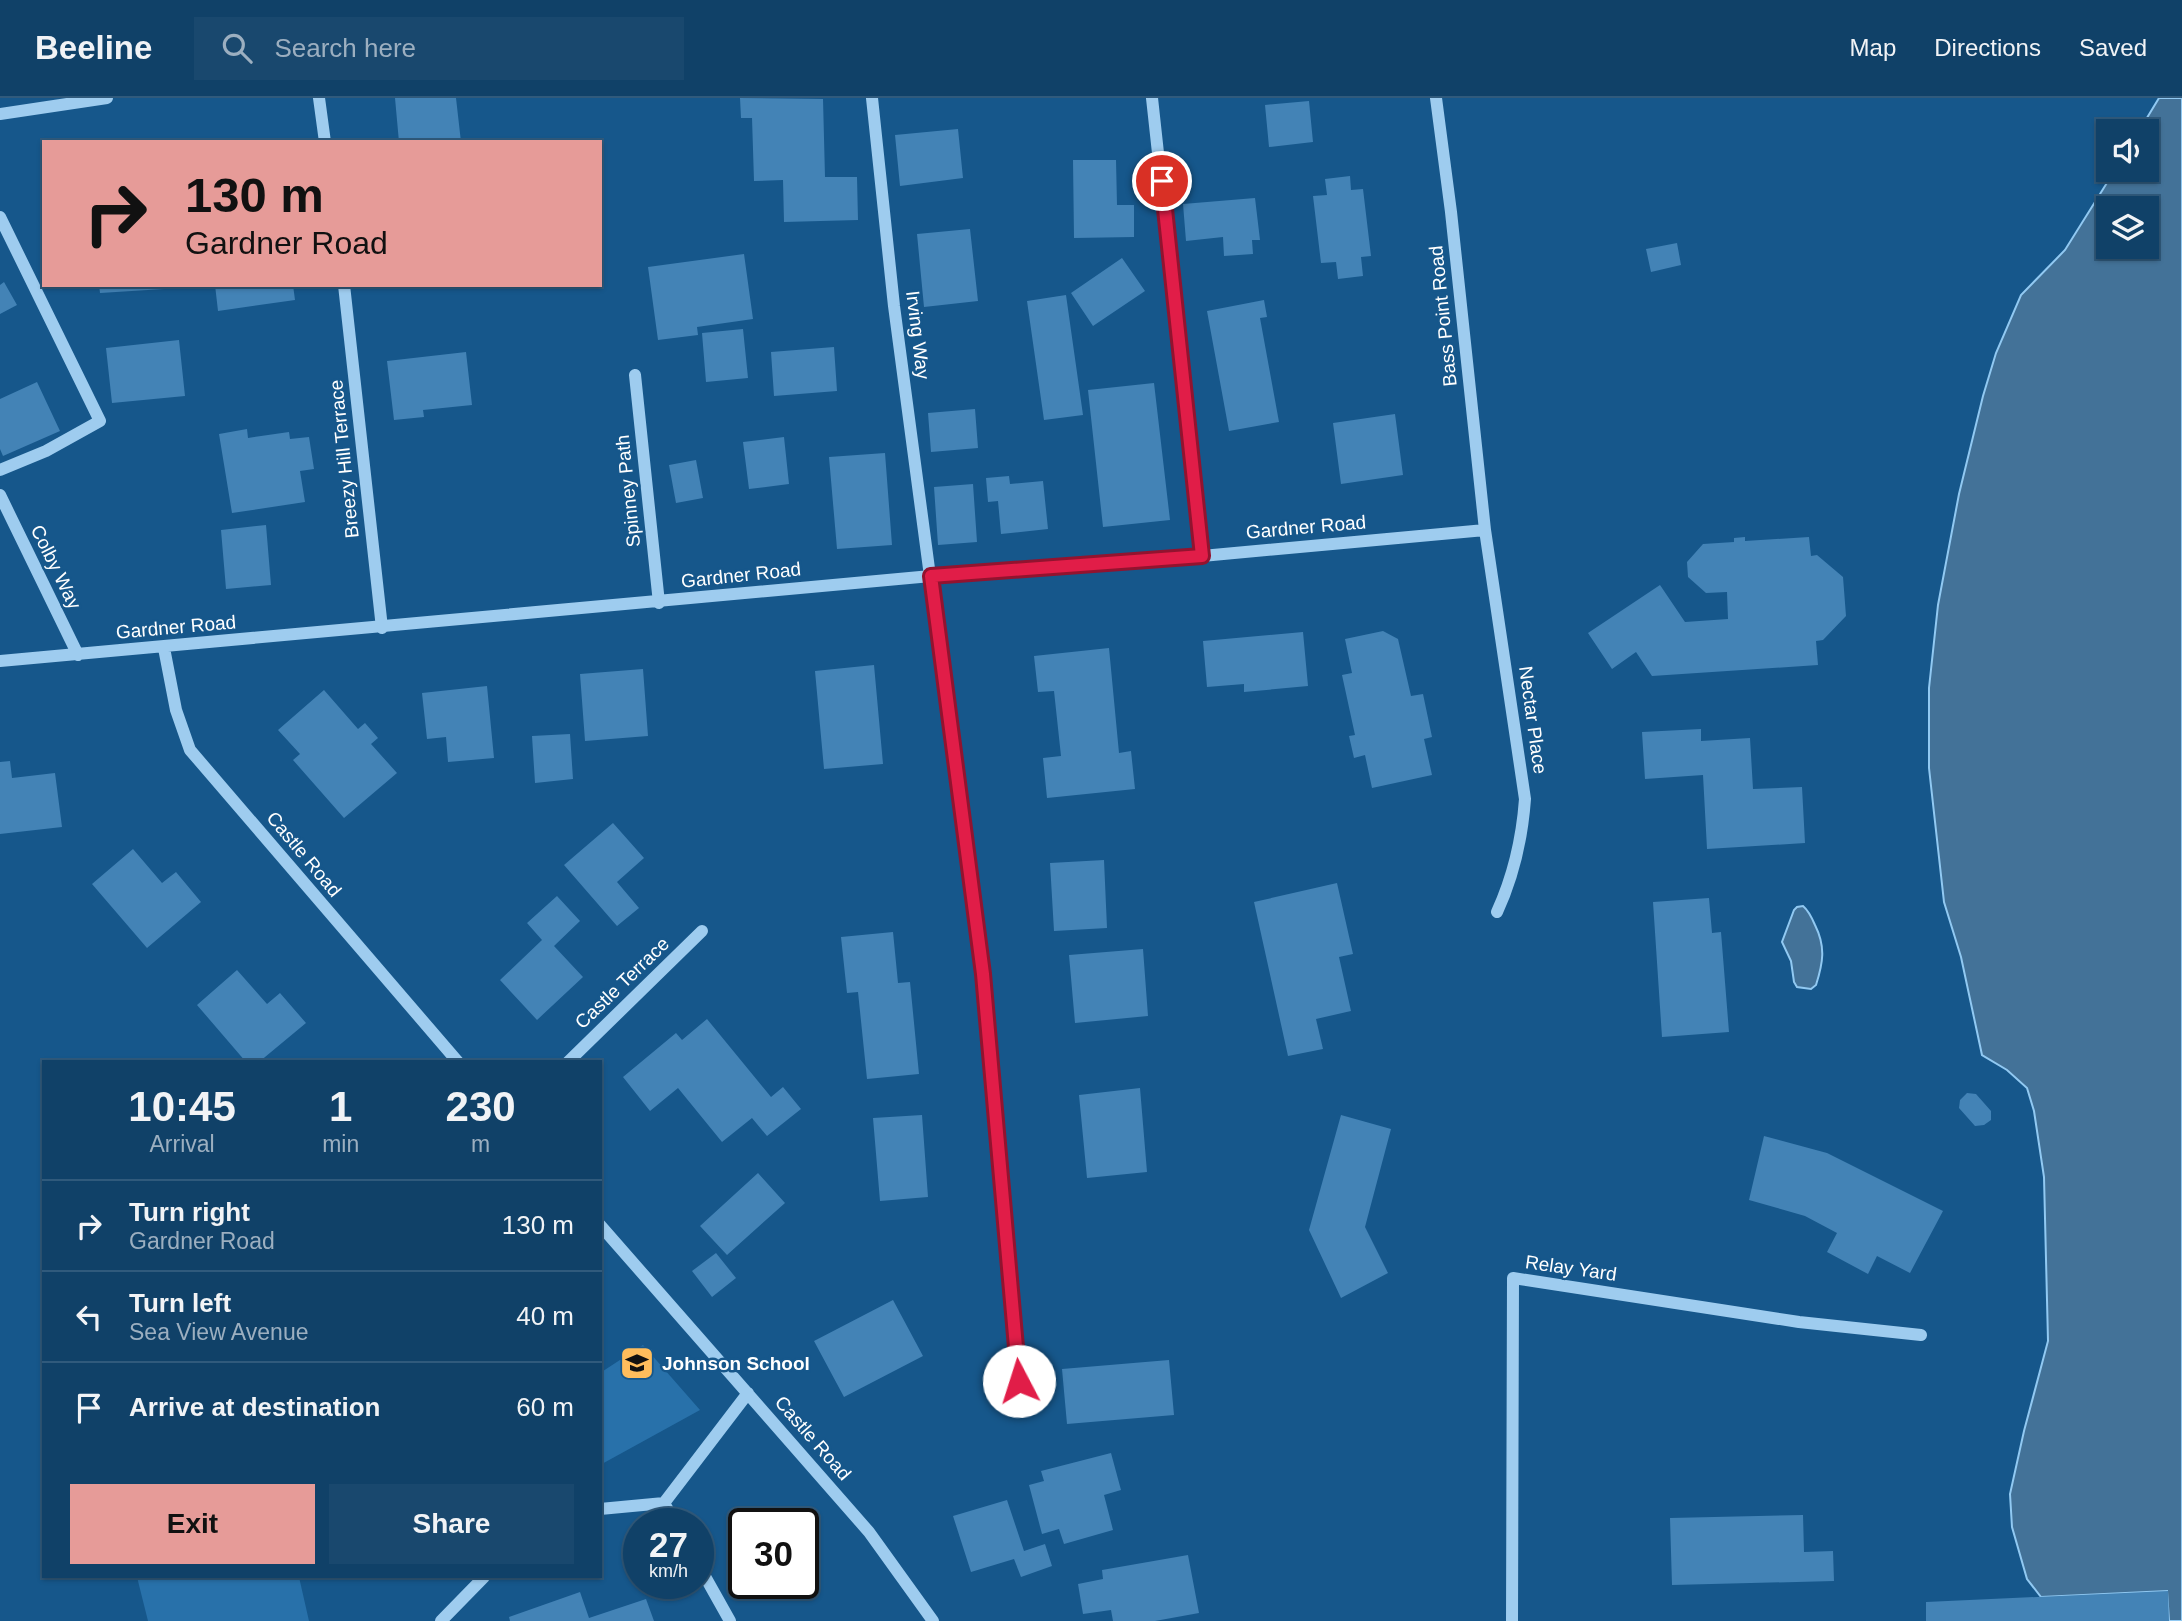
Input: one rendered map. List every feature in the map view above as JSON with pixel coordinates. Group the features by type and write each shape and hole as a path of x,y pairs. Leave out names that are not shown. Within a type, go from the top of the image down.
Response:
{"street":[{"path":"0,114 107,98"},
{"path":"319,98 325,140"},
{"name":"Irving Way","path":"872,98 894,306 983,974 1021,1408"},
{"path":"1152,98 1202,556"},
{"name":"Bass Point Road","path":"1436,98 1486,530"},
{"path":"0,217 100,421 46,451 0,470"},
{"name":"Breezy Hill Terrace","path":"344,287 382,628"},
{"name":"Spinney Path","path":"635,375 659,603"},
{"name":"Colby Way","path":"0,495 78,655"},
{"name":"Gardner Road","path":"0,661 659,603 931,576 1202,556 1486,530"},
{"name":"Nectar Place","path":"1486,530 1525,799 1522,836 1516,864 1497,912"},
{"name":"Castle Road","path":"164,648 176,710 190,750 456,1060"},
{"name":"Castle Terrace","path":"570,1060 702,931"},
{"name":"Castle Road","path":"602,1227 869,1532 933,1621"},
{"name":"Relay Yard","path":"1513,1621 1513,1278 1799,1322 1921,1335"},
{"path":"602,1509 664,1503 747,1393"},
{"path":"664,1503 667,1508"},
{"path":"442,1621 483,1578"},
{"path":"714,1592 730,1621"}],"shaded area":[{"path":"2159,98 2182,98 2182,1621 2169,1621 2167,1591 2041,1597 2027,1579 2012,1527 2010,1494 2048,1341 2044,1177 2034,1111 2027,1088 2007,1070 1982,1055 1961,957 1944,902 1929,768 1929,688 1938,605 1959,494 1996,353 2021,295 2065,250 2096,200 2096,259 2159,259 2159,196 2099,196 2108,182 2159,182 2159,119 2146,119"},
{"path":"1803,906 1813,920 1822,948 1822,962 1816,985 1811,989 1797,987 1791,961 1782,942 1794,910"},
{"path":"643,1345 700,1410 602,1464 602,1372"},
{"path":"137,1578 299,1578 309,1621 148,1621"}],"building":[{"path":"395,98 456,98 461,140 399,140"},
{"path":"740,98 823,99 825,177 857,177 858,220 784,222 783,180 754,181 752,118 741,118"},
{"path":"1309,101 1313,142 1269,147 1265,105"},
{"path":"958,129 963,178 900,186 895,135"},
{"path":"1073,160 1116,160 1117,205 1134,205 1134,237 1074,238"},
{"path":"1350,176 1351,190 1363,189 1371,256 1361,257 1363,276 1338,279 1336,262 1321,263 1313,196 1327,195 1325,179"},
{"path":"1255,198 1260,240 1252,240 1253,254 1224,256 1223,237 1186,241 1183,204"},
{"path":"970,229 978,301 924,307 917,234"},
{"path":"1677,243 1681,265 1651,272 1646,249"},
{"path":"744,254 753,319 697,327 698,335 658,340 648,267"},
{"path":"1122,258 1145,291 1093,326 1071,293"},
{"path":"4,282 17,305 0,314 0,285"},
{"path":"99,287 164,287 164,289 100,293"},
{"path":"215,287 293,287 295,300 218,311"},
{"path":"1066,295 1083,415 1044,420 1027,301"},
{"path":"1264,300 1267,317 1260,318 1279,422 1229,431 1207,311"},
{"path":"743,329 748,378 706,382 702,333"},
{"path":"179,340 185,396 112,403 106,348"},
{"path":"834,347 837,391 774,396 771,352"},
{"path":"466,352 472,405 423,410 424,417 394,420 387,361"},
{"path":"37,382 60,431 3,456 0,449 0,399"},
{"path":"1154,383 1170,520 1103,527 1088,390"},
{"path":"975,409 978,448 931,452 928,413"},
{"path":"1395,414 1403,475 1341,484 1333,423"},
{"path":"247,429 248,438 289,432 290,439 309,437 314,469 300,471 305,502 232,513 219,434"},
{"path":"784,437 789,484 749,489 743,442"},
{"path":"885,453 892,545 837,549 829,457"},
{"path":"696,460 703,498 676,503 669,465"},
{"path":"1009,476 1010,484 1043,481 1048,529 1001,534 998,501 988,502 986,478"},
{"path":"973,484 977,542 938,545 934,487"},
{"path":"266,525 271,585 226,589 221,530"},
{"path":"1745,537 1745,541 1809,537 1811,556 1817,555 1843,577 1846,616 1823,640 1816,641 1818,665 1652,676 1636,652 1612,669 1588,633 1660,585 1685,622 1728,619 1727,592 1706,593 1688,577 1687,562 1703,544 1734,542 1734,538"},
{"path":"1383,631 1398,639 1411,696 1423,694 1432,737 1424,739 1432,775 1372,788 1365,755 1354,758 1349,736 1355,735 1342,675 1352,673 1345,639"},
{"path":"1303,632 1308,686 1244,692 1244,684 1207,687 1203,641"},
{"path":"1109,648 1119,753 1131,751 1135,789 1047,798 1043,758 1061,756 1054,691 1038,692 1034,656"},
{"path":"874,665 883,764 824,769 815,671"},
{"path":"643,669 648,736 585,741 580,674"},
{"path":"487,686 494,758 448,762 446,737 427,739 422,693"},
{"path":"324,690 358,729 365,723 378,738 371,744 397,773 344,818 293,760 300,754 278,730"},
{"path":"1701,729 1701,741 1750,738 1753,789 1802,787 1805,843 1707,849 1703,775 1645,779 1642,732"},
{"path":"570,734 573,779 535,783 532,736"},
{"path":"10,761 12,778 55,773 62,827 0,834 0,762"},
{"path":"613,823 644,858 617,882 639,908 617,926 564,865"},
{"path":"133,849 162,883 176,872 201,902 147,948 92,884"},
{"path":"1104,860 1107,928 1054,931 1050,863"},
{"path":"1337,883 1353,954 1339,957 1351,1011 1316,1019 1323,1049 1288,1056 1254,902"},
{"path":"557,896 580,921 554,946 583,977 537,1020 500,980 542,940 527,923"},
{"path":"1709,898 1712,933 1721,932 1729,1032 1662,1037 1653,902"},
{"path":"893,932 898,983 910,982 919,1074 867,1079 858,992 847,993 841,937"},
{"path":"1143,949 1148,1016 1075,1023 1069,955"},
{"path":"237,970 267,1004 280,993 306,1023 261,1060 244,1060 197,1005"},
{"path":"707,1019 771,1097 783,1087 801,1109 767,1136 752,1118 722,1142 678,1088 650,1111 623,1077 676,1033 682,1040"},
{"path":"1140,1088 1147,1172 1087,1178 1079,1095"},
{"path":"1967,1093 1976,1094 1991,1111 1991,1120 1984,1125 1975,1126 1959,1108 1960,1100"},
{"path":"922,1115 928,1197 880,1201 873,1118"},
{"path":"1341,1115 1391,1129 1365,1227 1388,1273 1341,1298 1309,1230"},
{"path":"1764,1136 1827,1153 1943,1211 1910,1273 1877,1256 1868,1274 1827,1252 1837,1233 1805,1216 1749,1200"},
{"path":"758,1173 785,1203 727,1255 700,1226"},
{"path":"716,1253 736,1278 712,1297 692,1271"},
{"path":"893,1300 923,1356 844,1397 814,1341"},
{"path":"1169,1360 1174,1415 1067,1424 1062,1369"},
{"path":"1111,1453 1121,1490 1104,1495 1113,1530 1064,1544 1059,1529 1042,1534 1029,1485 1044,1481 1041,1471"},
{"path":"1007,1500 1024,1551 1045,1544 1052,1566 1021,1577 1014,1559 971,1572 953,1516"},
{"path":"1803,1515 1804,1552 1833,1551 1834,1581 1672,1585 1670,1518"},
{"path":"1188,1555 1199,1613 1155,1621 1113,1621 1111,1610 1083,1614 1078,1584 1103,1579 1102,1570"},
{"path":"2168,1591 2169,1621 1926,1621 1926,1602"},
{"path":"580,1592 589,1618 646,1599 654,1621 510,1621 509,1617"}],"place":[{"name":"Johnson School","path":"637,1363"}],"route":[{"path":"1019,1381 983,974 931,576 1202,556 1162,181"}]}
